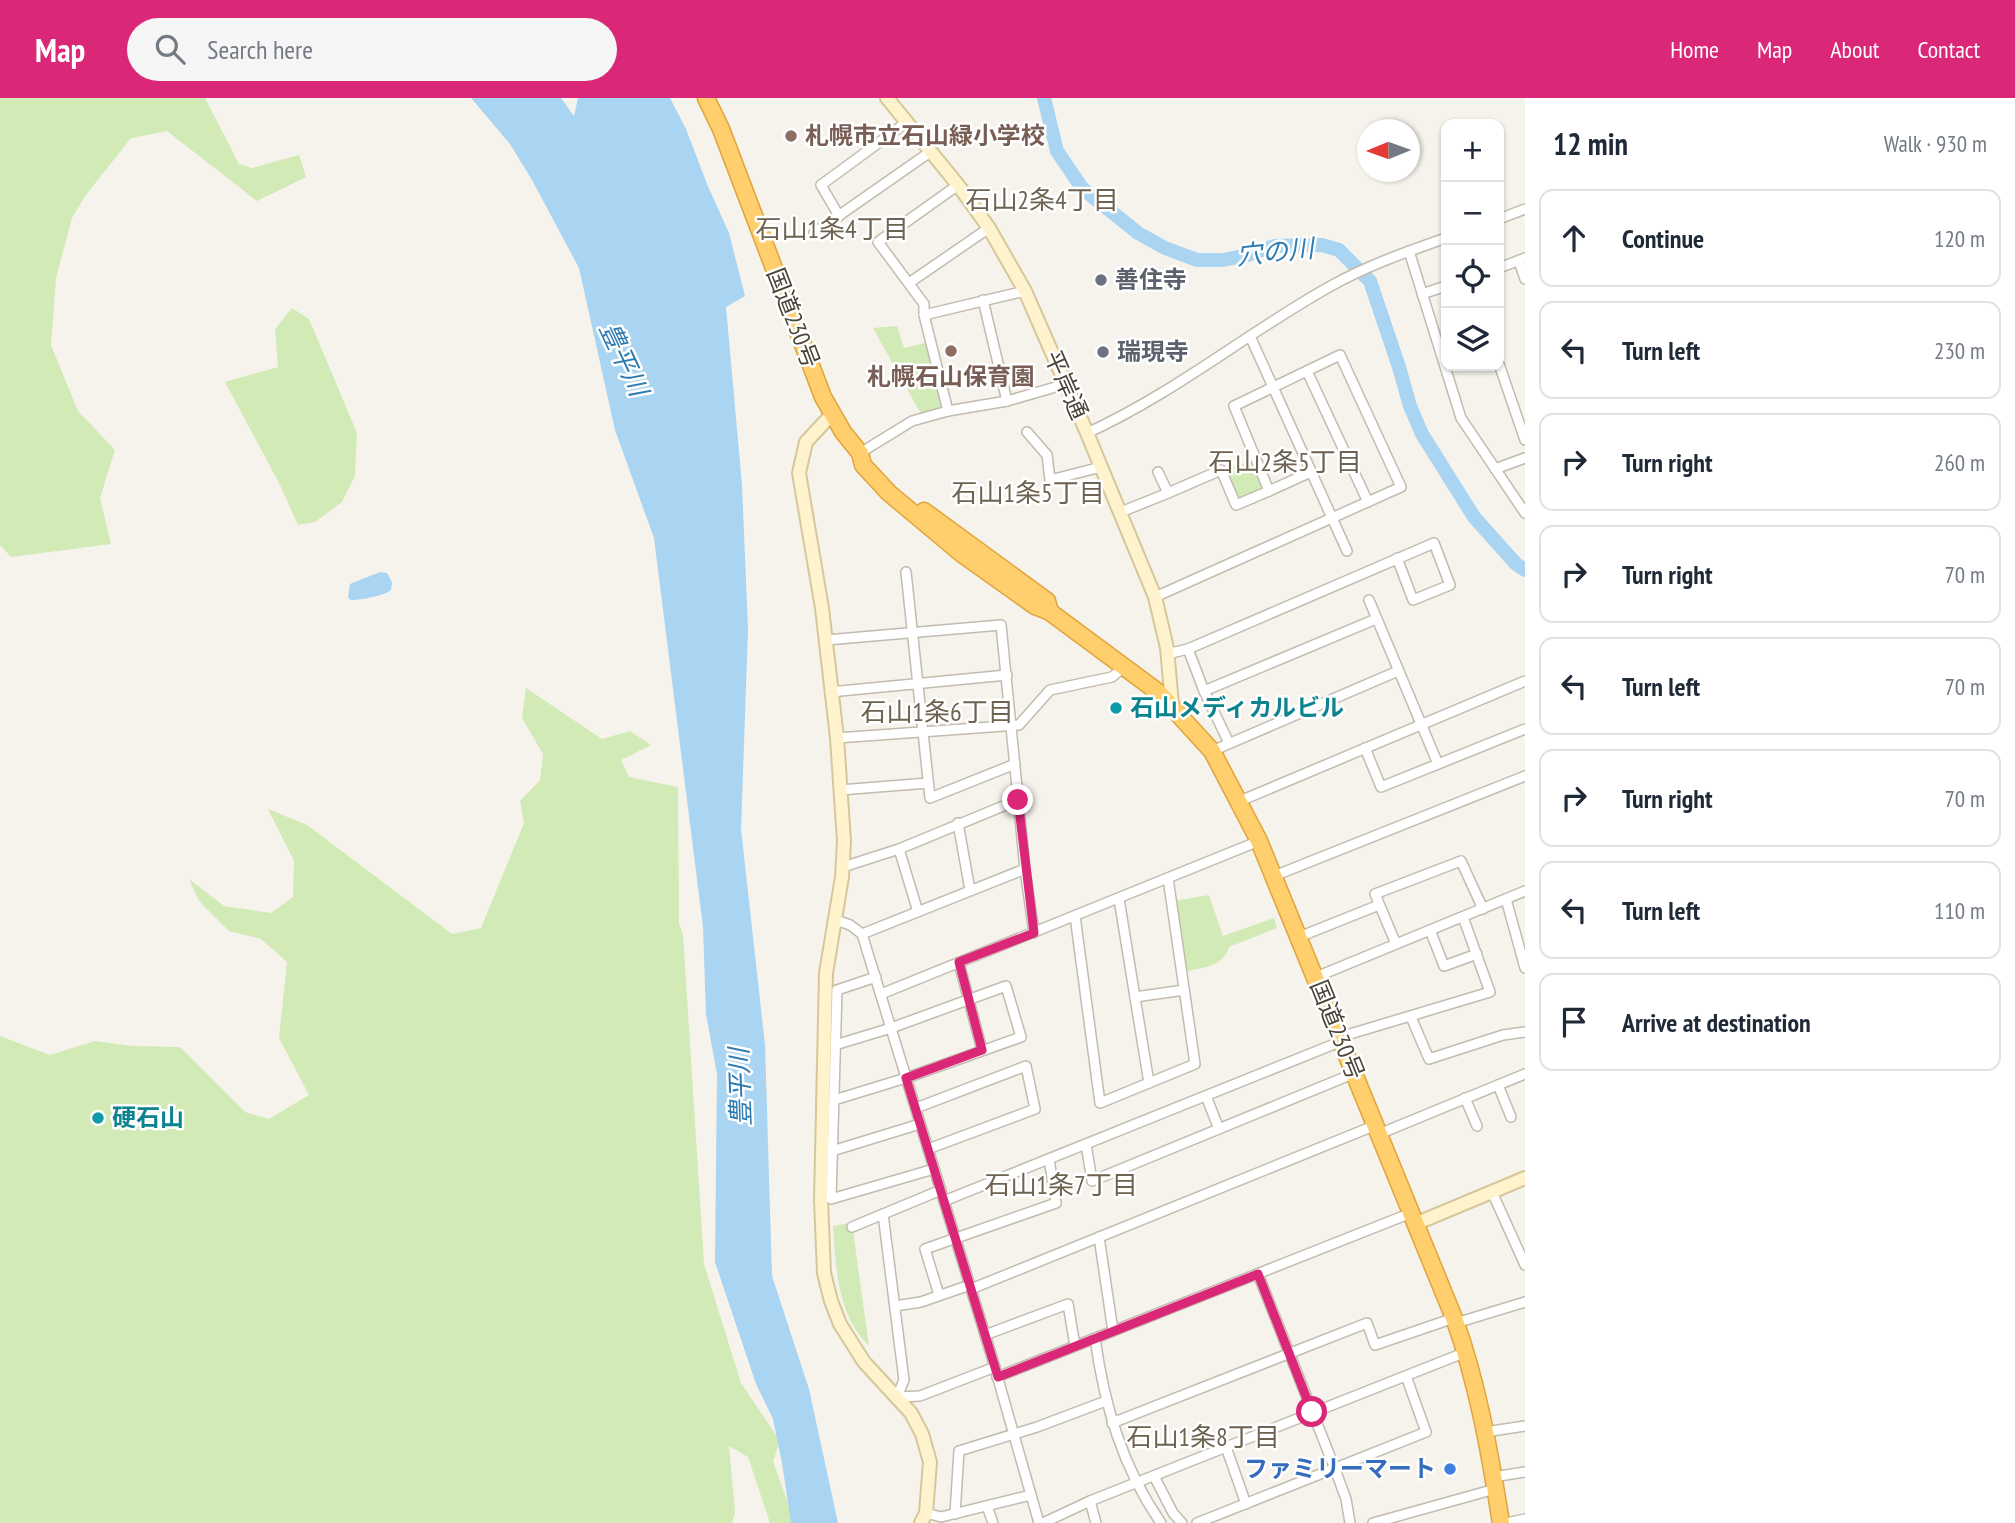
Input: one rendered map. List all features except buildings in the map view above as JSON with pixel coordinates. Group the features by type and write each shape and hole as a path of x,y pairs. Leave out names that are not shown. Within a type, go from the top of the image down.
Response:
{"highway":[{"name":"国道230号","path":"706,98 721,129 822,397 843,432 860,453 863,465 889,493 962,554 1035,606 1050,612 1172,705 1212,751 1240,802 1274,876 1455,1320 1466,1352 1485,1432 1503,1523"}],"street":[{"name":"平岸通","path":"887,98 958,185 989,228 1025,291 1155,597 1167,654 1172,705"},
{"path":"839,216 821,185 907,122"},
{"path":"814,233 930,152"},
{"path":"948,411 924,315 924,304 878,242 958,185"},
{"path":"1504,217 1525,209"},
{"path":"909,283 989,228"},
{"path":"1087,433 1127,415 1329,287 1371,265 1441,240"},
{"path":"1409,251 1461,418 1523,509"},
{"path":"1504,266 1522,259 1525,279"},
{"path":"1423,294 1441,288"},
{"path":"924,315 1025,291"},
{"path":"984,300 1007,401"},
{"path":"1250,336 1347,551"},
{"path":"1155,597 1402,487 1340,355 1234,406 1269,491"},
{"path":"1307,371 1368,502"},
{"path":"1501,371 1525,440"},
{"path":"860,453 912,421 948,411 1007,401 1066,384"},
{"path":"833,413 806,442 799,473 826,640 840,790 843,867 825,973 821,1200 824,1273 840,1324 864,1362 911,1413 928,1448 930,1462 923,1518 942,1520 955,1514 1031,1495"},
{"path":"1027,432 1047,455 1050,480 1101,467"},
{"path":"1495,469 1525,458"},
{"path":"1121,512 1222,470 1236,505 1311,472"},
{"path":"1158,472 1168,492"},
{"path":"1167,654 1188,649 1397,558 1434,543 1450,585 1413,600 1397,558"},
{"path":"906,572 930,798 1015,765"},
{"path":"1369,600 1438,764"},
{"path":"1204,691 1376,619"},
{"path":"826,640 1001,625 1025,869 1034,933"},
{"path":"1188,649 1204,691 1229,743"},
{"path":"836,738 1019,725 1050,690 1112,677 1124,667"},
{"path":"1212,751 1398,671"},
{"path":"830,691 1007,675"},
{"path":"1240,802 1525,681"},
{"path":"1366,748 1381,787 1525,729"},
{"path":"1274,876 1525,776"},
{"path":"840,790 928,783"},
{"path":"843,867 898,849 1018,800"},
{"path":"958,823 970,890"},
{"path":"881,994 1259,841"},
{"path":"898,849 918,912"},
{"path":"1396,944 1375,894 1461,860 1483,909"},
{"path":"862,934 1025,869"},
{"path":"1075,916 1100,1103 1195,1064 1168,878"},
{"path":"1316,977 1525,891"},
{"path":"1119,899 1149,1083"},
{"path":"1506,899 1525,968"},
{"path":"1299,937 1379,905"},
{"path":"944,1201 1341,1039 1490,992 1464,917"},
{"path":"836,920 850,925 862,934 1041,1523 1137,1482 1466,1352"},
{"path":"1430,930 1444,966 1478,954"},
{"path":"959,962 982,1050"},
{"path":"876,977 837,990 831,1199 934,1169"},
{"path":"834,1100 906,1078 1021,1037 1006,986 891,1028 835,1045"},
{"path":"1135,997 1184,990"},
{"path":"1411,1017 1429,1059 1503,1035 1525,1032"},
{"path":"916,1108 1026,1066 1035,1109 928,1149"},
{"path":"1086,1144 1091,1181 1355,1073"},
{"path":"895,1306 921,1302 971,1287 1525,1073"},
{"path":"1498,1085 1511,1117"},
{"path":"1206,1096 1219,1129"},
{"path":"1465,1098 1476,1126"},
{"path":"832,1151 920,1124"},
{"path":"939,1295 925,1249 1056,1203 1049,1159"},
{"path":"897,1397 919,1396 1076,1346 1258,1274 1525,1178"},
{"path":"852,1227 941,1190"},
{"path":"1492,1192 1525,1265"},
{"path":"883,1214 904,1380 897,1397"},
{"path":"1098,1237 1114,1331"},
{"path":"1258,1274 1335,1469 1346,1499 1350,1523"},
{"path":"1112,1423 1367,1323 1375,1345 1525,1302"},
{"path":"985,1335 1069,1304 1076,1346"},
{"path":"1095,1338 1106,1401 1119,1446 1161,1523"},
{"path":"1197,1523 1426,1432 1406,1376"},
{"path":"955,1514 959,1451 1013,1435 1106,1401"},
{"path":"1485,1432 1525,1426"},
{"path":"1226,1447 1246,1504"},
{"path":"1373,1523 1525,1472"},
{"path":"1154,1476 1173,1513 1182,1523"},
{"path":"1090,1502 1096,1523"},
{"path":"988,1506 993,1523"},
{"path":"1503,1523 1525,1520"}],"green space":[{"path":"0,98 205,98 239,164 252,168 299,155 306,177 257,201 167,131 131,138 85,196 72,218 56,278 51,345 78,411 115,450 100,498 111,544 11,557 0,545"},
{"path":"292,308 309,319 357,433 355,476 342,502 315,522 298,525 279,483 225,382 278,367 275,329"},
{"path":"897,326 904,348 925,343 940,409 921,414 873,328"},
{"path":"1252,459 1264,488 1239,498 1227,470"},
{"path":"526,688 602,739 630,731 651,745 621,760 629,777 678,787 679,924 683,934 704,1264 741,1383 780,1441 773,1461 795,1523 770,1523 748,1457 729,1446 735,1513 732,1523 0,1523 0,1036 50,1055 95,1041 133,1046 180,1047 245,1112 269,1119 309,1095 279,1038 287,962 261,939 229,931 199,901 189,879 224,906 271,913 293,897 294,861 268,809 307,825 452,934 481,928 524,823 520,801 540,780 543,754 522,718"},
{"path":"1209,895 1223,936 1274,918 1277,928 1229,947 1223,958 1212,965 1186,971 1174,901"},
{"path":"849,1223 853,1231 869,1346 850,1320 837,1274 833,1226"}],"water":[{"name":"豊平川","path":"471,98 561,98 574,116 578,98 670,98 686,129 729,233 745,296 726,307 742,485 748,629 741,829 765,1045 772,1276 809,1389 838,1523 791,1523 773,1419 756,1384 715,1262 717,1074 706,1014 703,927 654,538 615,430 579,268 510,144"},
{"path":"380,572 387,573 392,582 391,590 366,598 348,598 350,584"}],"waterway":[{"name":"穴の川","path":"1044,98 1057,151 1082,188 1138,233 1165,248 1197,260 1223,260 1274,246 1322,245 1339,250 1370,281 1410,406 1422,434 1474,517 1516,564 1525,570"}],"place":[{"name":"札幌市立石山緑小学校","path":"791,136"},
{"name":"善住寺","path":"1101,280"},
{"name":"札幌石山保育園","path":"951,351"},
{"name":"瑞現寺","path":"1103,352"},
{"name":"石山メディカルビル","path":"1116,708"},
{"name":"硬石山","path":"98,1118"},
{"name":"ファミリーマート","path":"1450,1469"}],"district":[{"name":"石山2条4丁目","path":"1042,200"},
{"name":"石山1条4丁目","path":"832,229"},
{"name":"石山2条5丁目","path":"1285,462"},
{"name":"石山1条5丁目","path":"1028,493"},
{"name":"石山1条6丁目","path":"937,712"},
{"name":"石山1条7丁目","path":"1061,1185"},
{"name":"石山1条8丁目","path":"1203,1437"}],"route":[{"path":"1018,800 1034,933 959,962 982,1050 906,1078 998,1377 1258,1274 1312,1412"}]}
